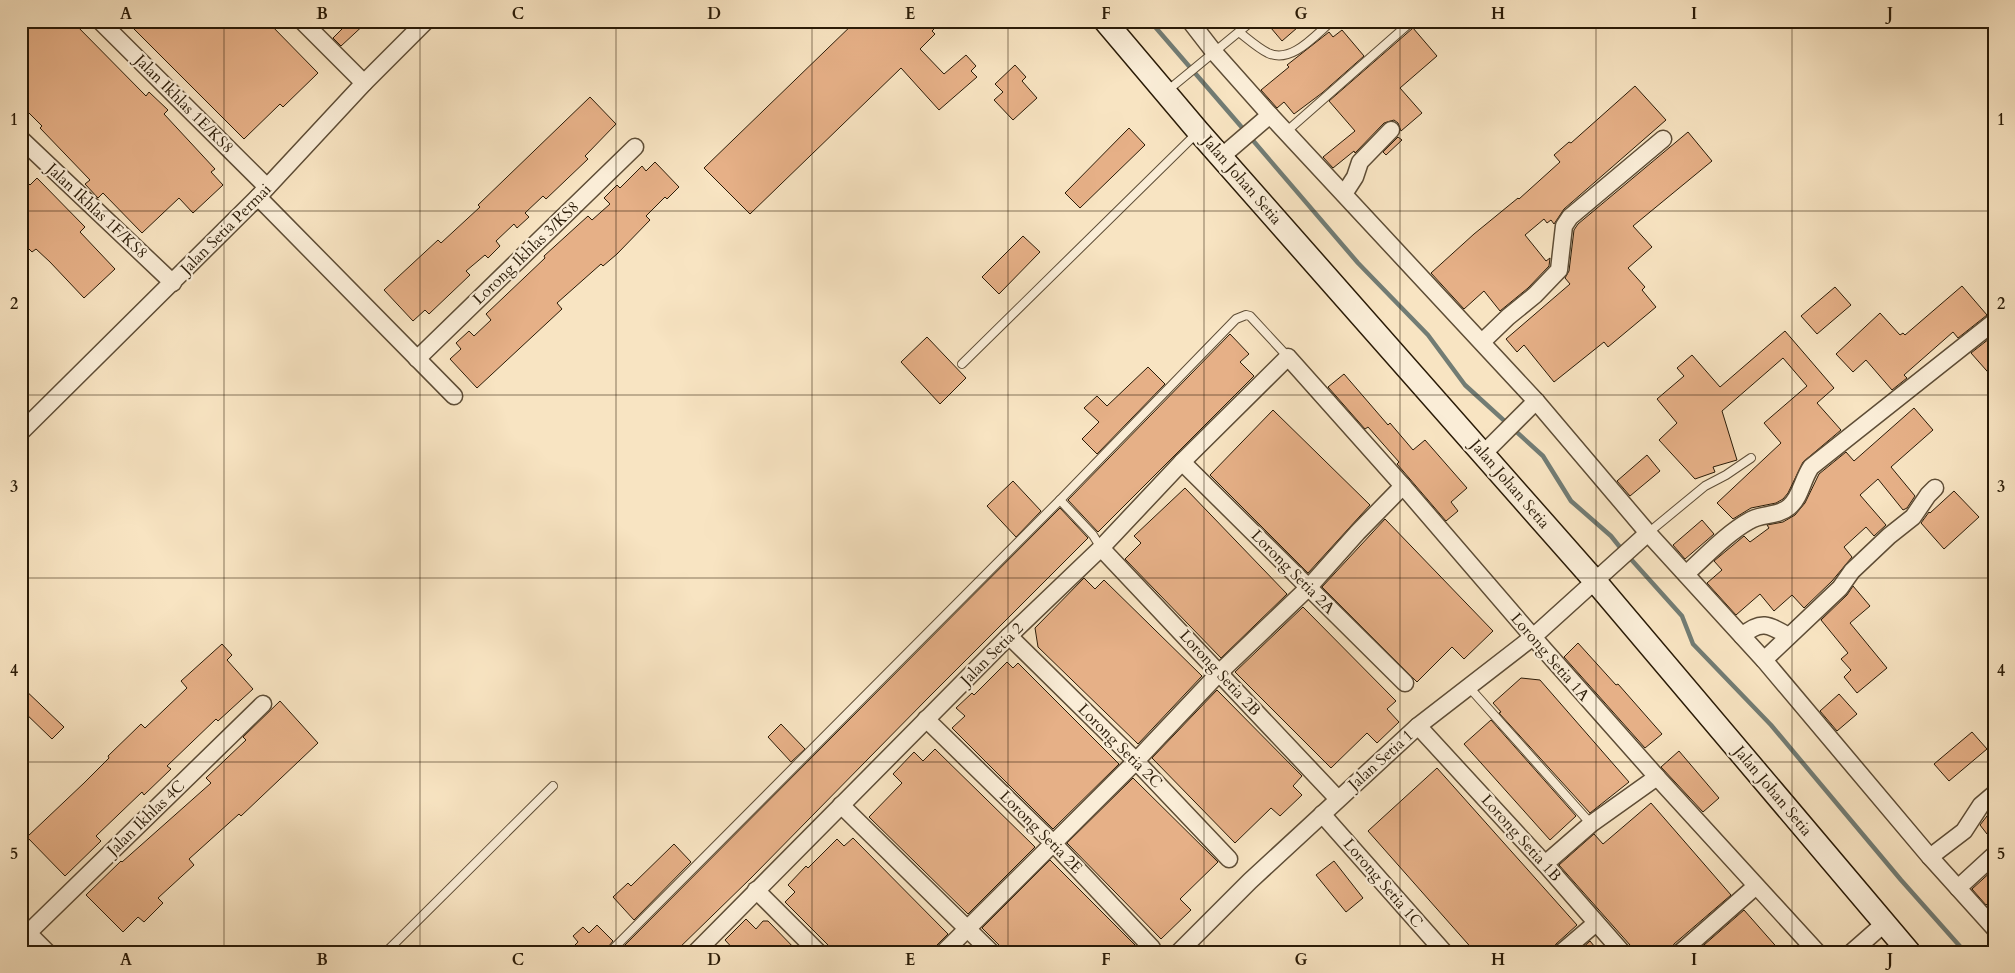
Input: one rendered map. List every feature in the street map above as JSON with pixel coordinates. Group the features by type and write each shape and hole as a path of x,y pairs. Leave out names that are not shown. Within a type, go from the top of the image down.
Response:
{"main road":[{"name":"Jalan Johan Setia","path":"1105,21 1221,157 1491,446 1604,574 1909,952"}],"street":[{"name":"Jalan Ikhlas 1E/KS8","path":"100,21 263,192 417,359 454,396"},
{"path":"302,21 364,82"},
{"name":"Jalan Setia Permai","path":"21,432 263,192 364,82 426,21"},
{"path":"1190,21 1208,57 1266,119 1287,131 1482,342 1533,405 1646,536 1686,574 1764,660 1930,857 1994,928"},
{"path":"1221,157 1266,119"},
{"path":"1344,194 1355,177 1360,162 1391,130"},
{"name":"Jalan Ikhlas 1F/KS8","path":"21,139 173,283"},
{"path":"1482,342 1535,295 1559,270 1564,226 1570,217 1663,140"},
{"name":"Lorong Ikhlas 3/KS8","path":"417,359 635,147"},
{"path":"1686,574 1750,520 1778,513 1788,508 1796,500 1806,475 1812,467 1994,322"},
{"name":"Jalan Setia 2","path":"696,952 1009,636 1101,548 1182,462 1288,357"},
{"name":"Lorong Setia 1A","path":"1288,357 1403,486 1532,637 1817,952"},
{"path":"1491,446 1533,405"},
{"name":"Lorong Setia 2A","path":"1182,462 1405,683"},
{"path":"944,952 1136,761 1220,672 1309,587 1358,532 1403,486"},
{"path":"1764,660 1840,588 1852,571 1889,536 1913,517 1935,488"},
{"name":"Jalan Setia 1","path":"1179,952 1250,881 1418,726 1532,637 1646,536"},
{"name":"Lorong Setia 2B","path":"1101,548 1338,799"},
{"path":"1742,636 1751,628 1763,624 1775,628 1788,636"},
{"name":"Lorong Setia 2C","path":"1009,636 1136,761 1229,859"},
{"name":"Jalan Ikhlas 4C","path":"25,930 263,704"},
{"name":"Lorong Setia 2E","path":"926,720 1054,844 1152,948"},
{"name":"Lorong Setia 1B","path":"1418,726 1546,864 1622,952"},
{"path":"1546,864 1591,824 1657,777"},
{"path":"1930,857 1964,830 1981,805 1994,794"},
{"path":"841,805 991,952"},
{"name":"Lorong Setia 1C","path":"1322,814 1444,952"},
{"path":"1958,888 1994,855"},
{"path":"1681,952 1756,886"},
{"path":"756,890 818,952"},
{"path":"1562,952 1596,922"},
{"path":"1852,952 1885,923"},
{"path":"25,930 47,952"}],"lane":[{"path":"1165,92 1252,21"},
{"path":"1239,32 1269,53 1287,55 1307,42 1332,21"},
{"path":"1287,131 1412,21"},
{"path":"962,364 1198,131"},
{"path":"610,952 1060,500 1240,316 1250,316 1288,357"},
{"path":"1646,536 1706,486 1751,458"},
{"path":"1060,500 1093,535 1101,548"},
{"path":"1468,686 1591,824"},
{"path":"386,952 553,786"}],"building":[{"path":"21,21 72,21 146,96 149,92 168,110 164,114 215,169 211,172 223,185 193,213 179,198 142,233 103,193 98,198 85,184 90,180 40,128 42,126 21,105"},
{"path":"126,21 267,21 318,73 283,107 280,104 244,139"},
{"path":"336,21 368,21 341,46 333,38 343,28"},
{"path":"856,21 942,21 932,31 935,34 920,49 944,74 966,55 976,66 971,71 977,77 939,110 901,68 750,214 704,168"},
{"path":"1279,21 1305,21 1282,41 1271,28"},
{"path":"1413,28 1437,56 1400,88 1422,113 1401,131 1398,123 1394,120 1384,123 1355,153 1354,151 1333,168 1323,157 1355,131 1329,101"},
{"path":"1342,30 1364,56 1322,93 1294,114 1284,102 1277,108 1261,90 1289,67 1287,65 1329,32 1333,37"},
{"path":"1015,65 1026,77 1022,81 1037,98 1013,120 994,100 1003,92 995,84"},
{"path":"1635,86 1666,120 1564,209 1554,224 1551,220 1547,223 1544,219 1525,235 1546,261 1550,258 1549,266 1528,288 1500,311 1484,291 1464,309 1431,273 1474,234 1519,199 1560,162 1554,155 1569,142 1571,143"},
{"path":"590,97 616,124 585,156 588,159 546,199 543,196 525,213 529,217 517,228 514,224 496,241 500,246 488,258 485,255 466,271 470,275 429,314 425,310 413,321 384,290 438,240 441,243 480,207 478,205"},
{"path":"1129,128 1145,145 1080,208 1065,193"},
{"path":"1688,132 1712,161 1633,226 1652,247 1628,268 1645,287 1642,290 1656,307 1608,347 1604,342 1554,382 1524,345 1517,352 1506,339 1570,284 1565,278 1569,271 1574,230 1578,224"},
{"path":"1398,137 1402,140 1386,155 1383,152"},
{"path":"655,162 679,187 667,199 665,197 646,216 650,220 617,254 603,266 601,264 557,303 562,309 477,388 450,359 461,349 456,343 469,331 474,336 491,320 486,314 545,258 544,256 588,216 592,220 610,204 604,198 617,185 620,188 642,166 646,171"},
{"path":"21,176 30,185 37,178 85,227 80,232 115,269 84,298 36,249 32,252 21,241"},
{"path":"1023,236 1040,252 999,294 982,277"},
{"path":"1962,286 1987,315 1958,338 1953,332 1904,375 1907,378 1892,390 1866,360 1853,372 1836,354 1880,313 1900,335 1903,333 1905,335"},
{"path":"1835,287 1851,305 1817,334 1801,316"},
{"path":"1785,331 1834,388 1817,403 1841,430 1803,462 1788,493 1783,499 1776,503 1751,508 1733,519 1717,503 1781,443 1764,423 1807,386 1783,358 1722,411 1737,460 1713,467 1715,472 1695,479 1659,440 1677,423 1657,399 1684,376 1677,368 1692,355 1720,387"},
{"path":"1230,334 1249,354 1240,362 1254,376 1098,532 1068,500"},
{"path":"1994,335 1994,379 1971,353"},
{"path":"927,337 966,378 940,404 901,362"},
{"path":"1148,367 1165,384 1097,454 1082,439 1099,422 1084,408 1097,396 1107,406"},
{"path":"1344,374 1388,425 1390,423 1413,450 1425,440 1467,488 1451,502 1458,511 1446,521 1397,464 1399,462 1368,427 1365,429 1328,387"},
{"path":"1914,408 1933,430 1891,467 1915,496 1907,508 1903,510 1878,479 1860,495 1886,525 1874,536 1866,527 1844,547 1852,557 1832,581 1804,608 1792,595 1774,611 1760,594 1736,615 1707,583 1722,570 1714,561 1744,536 1750,542 1769,528 1767,525 1783,522 1795,515 1805,503 1819,474 1846,452 1854,461"},
{"path":"1273,410 1370,505 1308,573 1210,475"},
{"path":"1647,455 1660,471 1630,496 1617,481"},
{"path":"1013,481 1041,511 1016,537 987,506"},
{"path":"1185,488 1287,594 1221,658 1125,559 1141,543 1134,536"},
{"path":"1954,491 1979,517 1944,549 1921,523 1929,512"},
{"path":"1060,508 1088,538 751,878 675,952 618,952"},
{"path":"1385,519 1493,631 1464,659 1452,647 1417,682 1322,587"},
{"path":"1702,520 1714,534 1685,559 1673,545"},
{"path":"1084,578 1095,589 1104,580 1202,676 1138,744 1038,647 1035,628"},
{"path":"1853,586 1870,606 1850,623 1887,668 1857,693 1844,677 1851,670 1841,659 1848,653 1821,620 1847,595"},
{"path":"1303,607 1396,701 1387,709 1399,722 1377,743 1367,733 1331,768 1235,672"},
{"path":"1578,643 1616,685 1618,684 1662,734 1645,748 1564,657"},
{"path":"222,644 232,655 227,660 253,689 218,721 216,719 167,766 171,769 144,795 142,792 96,836 101,841 65,876 27,837 84,783 141,724 145,728 187,688 181,681"},
{"path":"1007,662 1013,668 1018,663 1119,764 1053,829 952,728 965,716 956,708 972,693 974,695"},
{"path":"1521,678 1540,680 1629,782 1590,813 1499,713 1501,712 1493,703"},
{"path":"21,686 64,727 52,739 21,709"},
{"path":"1217,690 1302,776 1293,786 1302,795 1280,816 1271,808 1235,843 1152,758"},
{"path":"1839,694 1857,714 1837,731 1820,711"},
{"path":"280,701 318,743 241,816 239,814 189,859 194,865 158,898 163,903 144,922 138,917 123,932 86,895 121,861 211,783 206,778 246,740 243,737"},
{"path":"1491,720 1576,816 1550,840 1464,744"},
{"path":"781,724 805,749 791,762 768,737"},
{"path":"1972,732 1987,749 1949,781 1934,764"},
{"path":"935,749 1035,847 968,914 869,817 902,783 893,774 914,752 923,761"},
{"path":"1679,751 1719,798 1703,812 1661,767"},
{"path":"1437,768 1577,925 1556,944 1552,952 1475,952 1368,831"},
{"path":"1133,778 1218,862 1180,899 1191,910 1161,939 1067,843"},
{"path":"1651,803 1731,895 1674,944 1671,952 1633,952 1630,945 1559,865 1594,834 1603,844"},
{"path":"1994,807 1994,828 1987,834 1980,825"},
{"path":"853,838 948,934 937,945 934,952 835,952 785,902 795,892 788,885 806,866 808,868 837,839 844,846"},
{"path":"674,844 691,862 634,920 613,897 628,883 631,886"},
{"path":"1050,860 1142,952 1006,952 982,928"},
{"path":"1334,861 1363,898 1346,912 1316,875"},
{"path":"1994,869 1994,898 1986,905 1972,889"},
{"path":"1744,910 1781,952 1696,952"},
{"path":"746,919 756,929 763,921 768,921 798,952 736,952 725,940"},
{"path":"597,925 613,941 604,952 568,952 578,942 573,936 583,927 589,933"},
{"path":"1590,941 1599,952 1578,952"}],"waterway":[{"path":"1150,21 1245,131"},
{"path":"1250,137 1358,263 1428,335 1465,385 1543,456 1571,501 1611,536 1623,551"},
{"path":"1629,557 1682,616 1693,644 1771,725 1901,880 1965,952"}]}
